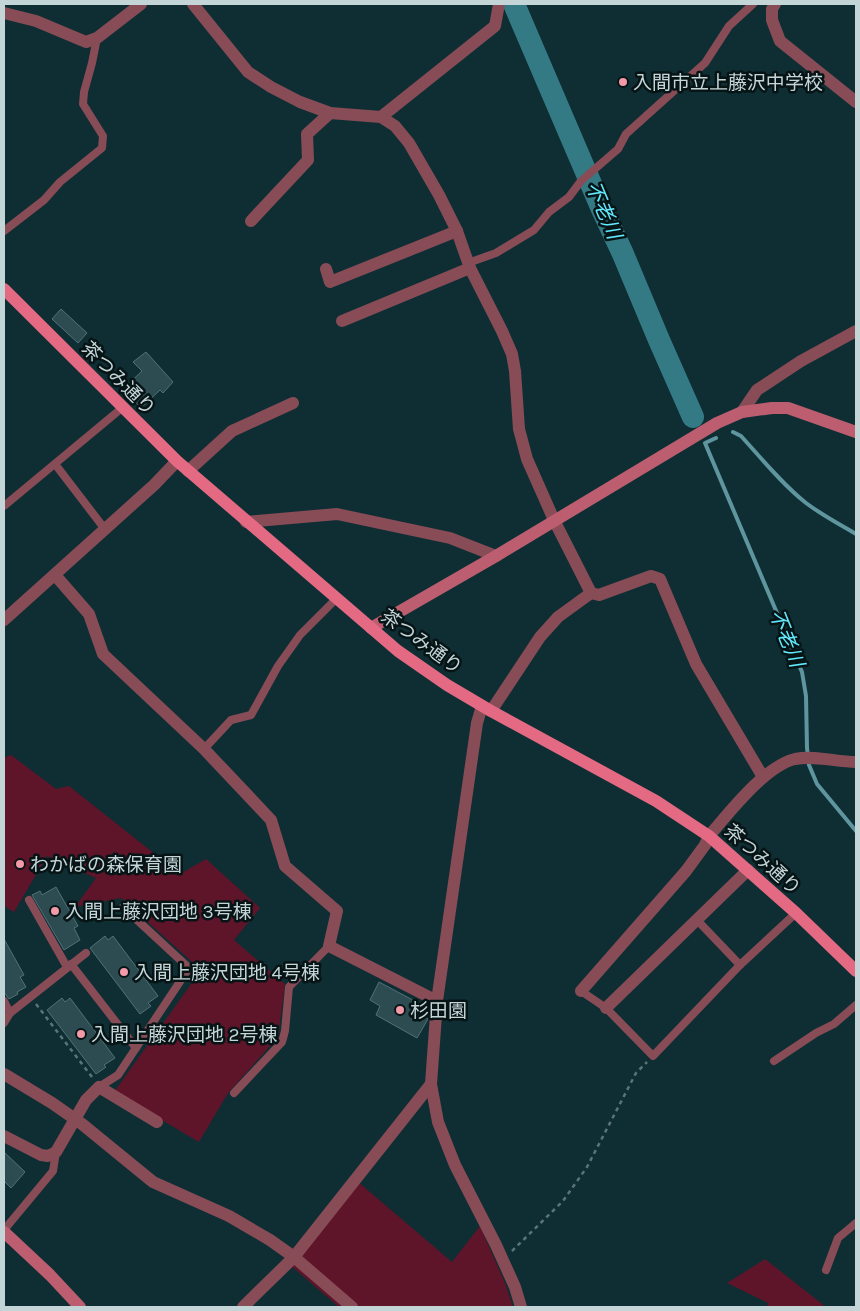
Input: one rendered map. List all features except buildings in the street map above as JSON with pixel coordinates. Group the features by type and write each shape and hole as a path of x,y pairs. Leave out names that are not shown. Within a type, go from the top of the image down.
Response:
{"main road":[{"name":"茶つみ通り","path":"4,289 176,461 336,599 422,669 487,708 656,801 709,836 855,967"}],"street":[{"path":"4,13 36,21 86,42 97,38 141,4"},
{"path":"193,4 248,72 271,87 300,102 330,113 381,117 395,126 410,143 457,232 469,266 512,354 519,430 523,445 554,520 591,593 599,595 652,576 660,579 696,664 763,777"},
{"path":"381,117 496,26 499,4"},
{"path":"771,5 772,20 780,41 856,102"},
{"path":"251,221 308,160 307,134 330,113"},
{"path":"326,269 330,282 457,232"},
{"path":"342,321 469,266"},
{"path":"742,412 757,390 802,361 856,331"},
{"path":"188,471 232,430 293,403"},
{"path":"371,628 717,424 742,412 788,408 856,432"},
{"path":"4,619 154,485 176,461"},
{"path":"246,522 337,514 450,538 496,556"},
{"path":"55,575 89,614 103,654 204,749 271,820 285,866 337,911 328,946 438,1001"},
{"path":"521,1307 515,1287 503,1260 455,1165 438,1122 431,1084 438,1001 477,723 540,637 558,617 591,593"},
{"path":"580,990 686,871 705,845 709,836 763,777 793,760 816,758 856,762"},
{"path":"606,1008 748,870"},
{"path":"4,1074 76,1120 152,1182 228,1216 270,1240 294,1257 352,1307"},
{"path":"243,1307 294,1257 431,1084"},
{"path":"4,1136 41,1155 48,1156 56,1152 86,1100 99,1086 157,1122"},
{"path":"4,1231 50,1274 80,1307"}],"lane":[{"path":"469,266 496,253 534,230 548,212 569,197 581,181 618,150 626,134 704,62 729,26 753,4"},
{"path":"4,231 44,200 80,164 102,148 103,136 83,104 84,92 97,38"},
{"path":"4,506 122,408"},
{"path":"55,464 104,528"},
{"path":"204,749 231,720 251,715 278,666 300,635 336,599"},
{"path":"29,900 69,966 136,1048"},
{"path":"99,1086 118,1075 190,968 123,906"},
{"path":"580,990 606,1008 653,1056 740,965 796,913"},
{"path":"697,920 740,965"},
{"path":"234,1093 282,1042 285,1031 289,987 328,946"},
{"path":"4,1023 10,1012 86,953"},
{"path":"4,1001 10,1012"},
{"path":"774,1061 816,1033 834,1024 856,1005"},
{"path":"4,1231 53,1171 56,1152"},
{"path":"826,1270 838,1238 856,1224"}],"path":[{"path":"31,996 99,1086"},
{"path":"503,1260 563,1201 587,1167 636,1073 653,1056"}],"shaded area":[{"path":"11,755 56,789 69,786 180,874 206,859 260,908 234,940 285,984 278,1037 228,1093 199,1142 114,1092 201,970 121,898 75,907 96,878 47,856 14,912 4,906 4,758"},
{"path":"357,1181 452,1262 480,1226 505,1283 513,1307 339,1307 283,1259"},
{"path":"765,1259 826,1307 767,1307 768,1303 727,1283"}],"waterway":[{"name":"不老川","path":"514,4 693,417"},
{"path":"733,432 741,436 780,480 797,496 856,534"},
{"name":"不老川","path":"716,438 705,443 802,672 806,696 809,765 817,784 856,831"}],"place":[{"name":"入間市立上藤沢中学校","path":"623,82"},
{"name":"わかばの森保育園","path":"20,864"},
{"name":"入間上藤沢団地 3号棟","path":"55,911"},
{"name":"入間上藤沢団地 4号棟","path":"124,972"},
{"name":"杉田園","path":"400,1010"},
{"name":"入間上藤沢団地 2号棟","path":"81,1034"}]}
